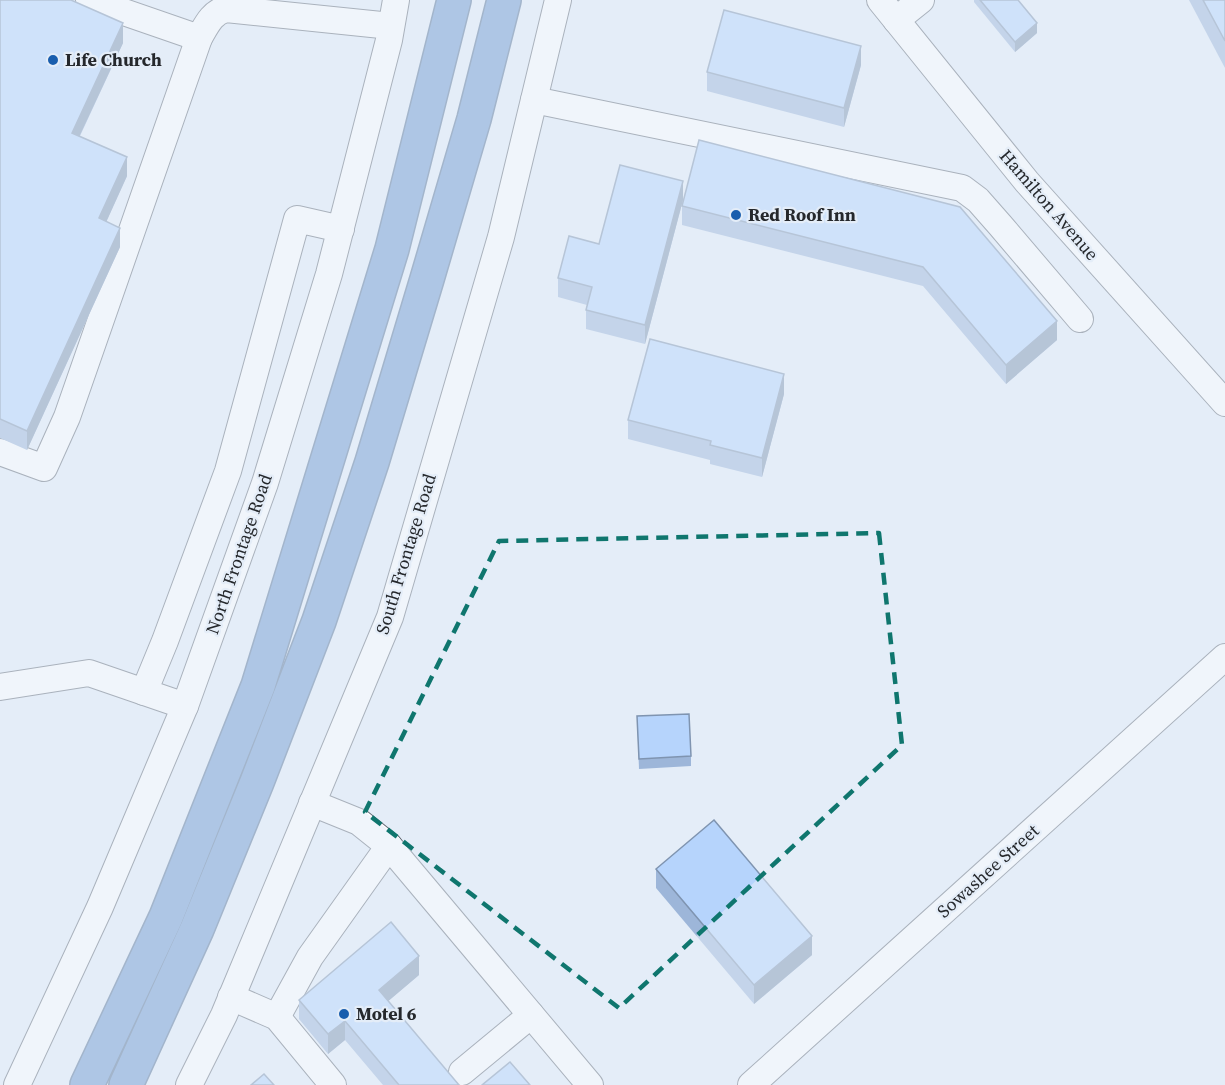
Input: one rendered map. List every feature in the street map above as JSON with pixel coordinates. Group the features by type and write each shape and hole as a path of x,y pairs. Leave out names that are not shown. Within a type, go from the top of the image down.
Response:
{"highway":[{"path":"87,1085 166,917 258,686 392,249 454,0"},
{"path":"126,1085 198,929 319,621 372,462 427,279 474,118 504,0"}],"street":[{"path":"89,0 199,38"},
{"name":"North Frontage Road","path":"17,1085 100,907 185,706 265,483 329,274 396,0"},
{"name":"South Frontage Road","path":"189,1085 231,997 390,616 501,237 558,0"},
{"name":"Hamilton Avenue","path":"880,0 1026,182 1225,403"},
{"path":"896,20 921,0"},
{"path":"0,452 44,468 67,417 199,38 218,10 391,26"},
{"path":"534,99 962,188 978,200 993,216 1080,319"},
{"path":"144,692 228,471 297,219 340,229"},
{"path":"228,471 265,483"},
{"name":"Sowashee Street","path":"751,1085 1225,657"},
{"path":"0,687 89,673 185,706"},
{"path":"312,803 359,822 389,846 590,1085"},
{"path":"277,1017 310,957 389,846"},
{"path":"231,997 277,1017 333,1085"},
{"path":"462,1072 531,1015"}],"highlighted area":[{"path":"879,533 902,745 619,1008 365,812 499,541"}],"building":[{"path":"0,0 71,0 123,23 72,133 127,157 99,218 120,228 27,431 0,419"},
{"path":"980,0 1018,0 1037,23 1015,42"},
{"path":"1203,0 1225,0 1225,41"},
{"path":"724,10 861,46 844,108 707,72"},
{"path":"699,140 960,207 1057,321 1006,365 923,267 682,206"},
{"path":"620,165 683,181 645,325 586,310 592,287 558,278 569,236 599,244"},
{"path":"650,339 784,374 762,458 710,445 711,441 628,420"},
{"path":"689,714 691,756 639,759 637,716"},
{"path":"714,820 812,936 754,985 656,869"},
{"name":"Motel 6","path":"391,922 419,956 379,990 459,1085 399,1085 345,1021 328,1034 299,1000"},
{"path":"510,1062 530,1085 482,1085"},
{"path":"264,1074 274,1085 251,1085"}],"place":[{"name":"Life Church","path":"53,60"},
{"name":"Red Roof Inn","path":"736,215"},
{"name":"Motel 6","path":"344,1014"}]}
